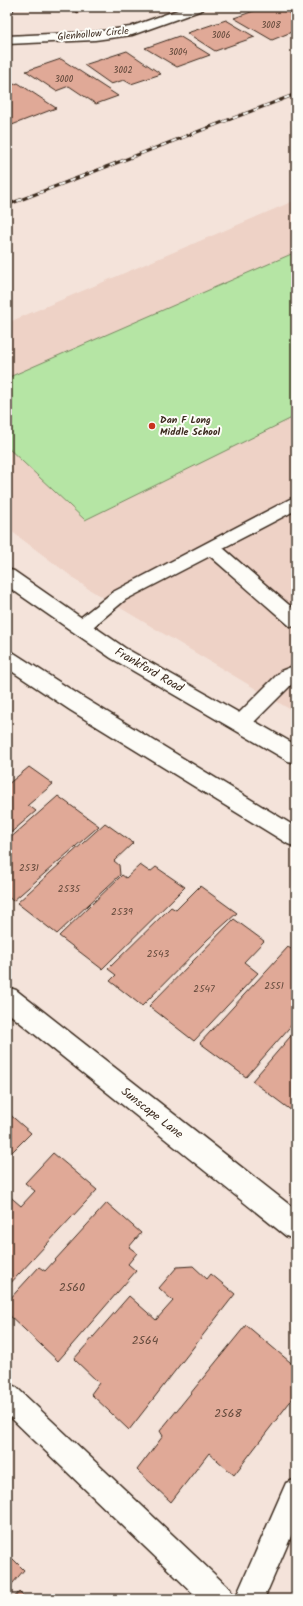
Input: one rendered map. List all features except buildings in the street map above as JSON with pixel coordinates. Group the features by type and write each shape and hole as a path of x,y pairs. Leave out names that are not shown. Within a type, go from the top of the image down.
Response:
{"main road":[{"name":"Glenhollow Circle","path":"7,40 95,36 132,31 198,7"},
{"name":"Frankford Road","path":"7,576 118,653 296,755"},
{"path":"7,658 83,708 296,838"},
{"name":"Sunscape Lane","path":"7,998 296,1227"}],"lane":[{"path":"80,627 119,596 296,503"},
{"path":"212,548 296,621"},
{"path":"241,724 288,676 296,672"},
{"path":"7,1396 220,1599"},
{"path":"249,1599 296,1493"}],"shaded area":[{"name":"Dan F Long Middle School","path":"296,200 296,713 87,588 7,528 7,323"}],"green space":[{"path":"296,252 296,416 85,520 7,447 7,378"}],"railway":[{"path":"7,205 296,94"}],"place":[{"name":"Dan F Long Middle School","path":"152,426"}]}
